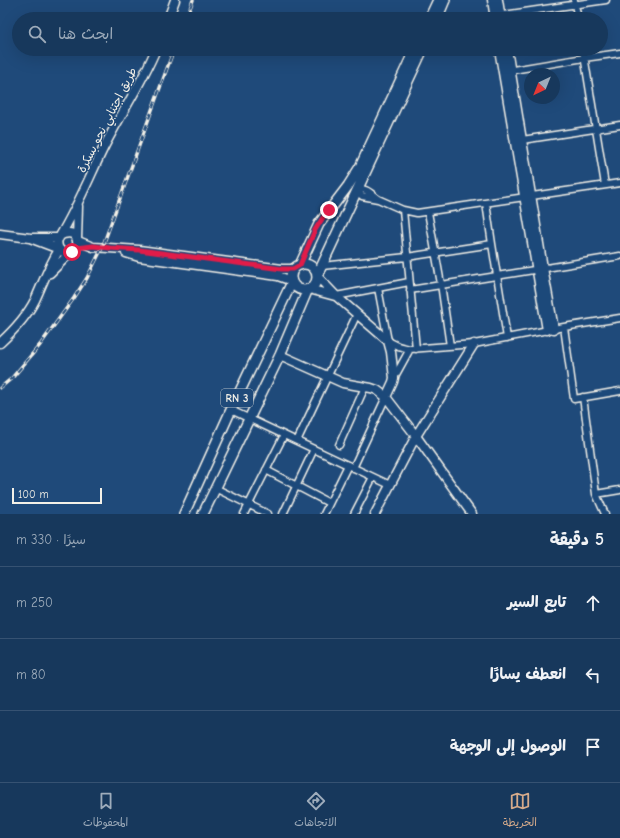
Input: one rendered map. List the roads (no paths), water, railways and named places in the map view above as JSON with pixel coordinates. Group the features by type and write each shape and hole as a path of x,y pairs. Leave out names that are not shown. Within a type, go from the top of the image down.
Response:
{"main road":[{"path":"432,12 438,0"},
{"path":"439,12 445,0"},
{"path":"412,56 360,167 348,186 318,224 297,267 291,275 294,286 300,290 308,289 315,284 317,276 420,56"},
{"path":"348,186 358,190"},
{"path":"297,267 304,264 311,266 317,276"},
{"name":"RN 3","path":"184,514 292,282"},
{"name":"RN 3","path":"203,514 280,355 308,289"}],"street":[{"path":"171,12 175,0"},
{"path":"492,0 496,12"},
{"path":"498,0 498,12"},
{"path":"527,12 575,2 606,0"},
{"path":"575,2 577,12"},
{"path":"608,55 620,53"},
{"name":"طريق اجتنابي نحو بسكرة","path":"59,237 79,201 104,148 152,56"},
{"path":"501,56 522,140 528,196"},
{"path":"507,56 506,71 551,330"},
{"path":"506,71 598,56"},
{"path":"584,58 605,185"},
{"path":"522,140 620,125"},
{"path":"358,190 365,189 378,200 403,210 417,213 620,183"},
{"path":"45,278 75,246 79,201"},
{"path":"486,203 507,338"},
{"path":"324,514 351,467 394,378 413,349 410,290 403,210"},
{"path":"428,212 450,346"},
{"path":"0,234 30,238 59,237 63,234 70,233 73,235 75,246"},
{"path":"59,237 57,244 59,250"},
{"path":"30,238 63,253 75,246 93,246 139,250 282,269 297,267"},
{"path":"322,266 407,257 492,244"},
{"path":"110,248 139,257 278,276 292,282"},
{"path":"0,343 22,319 34,302 53,259 59,250"},
{"path":"410,290 620,256"},
{"path":"317,276 336,296 388,341 398,346 413,349 474,344 620,318"},
{"path":"308,289 336,296 409,282"},
{"path":"378,288 391,352 394,378"},
{"path":"297,441 357,314"},
{"path":"564,327 574,399 620,391"},
{"path":"375,514 416,436 474,344"},
{"path":"280,355 343,383 377,390 386,397 472,514"},
{"path":"339,445 366,387"},
{"path":"584,397 596,494 605,514"},
{"path":"232,410 390,485"},
{"path":"244,514 284,435"},
{"path":"283,514 314,449"},
{"path":"266,470 329,503"},
{"path":"354,514 373,477"},
{"path":"215,488 268,514"},
{"path":"596,494 620,490"}],"railway":[{"path":"189,12 193,0"},
{"path":"0,388 12,378 40,345 87,278 102,248 171,56"}]}
